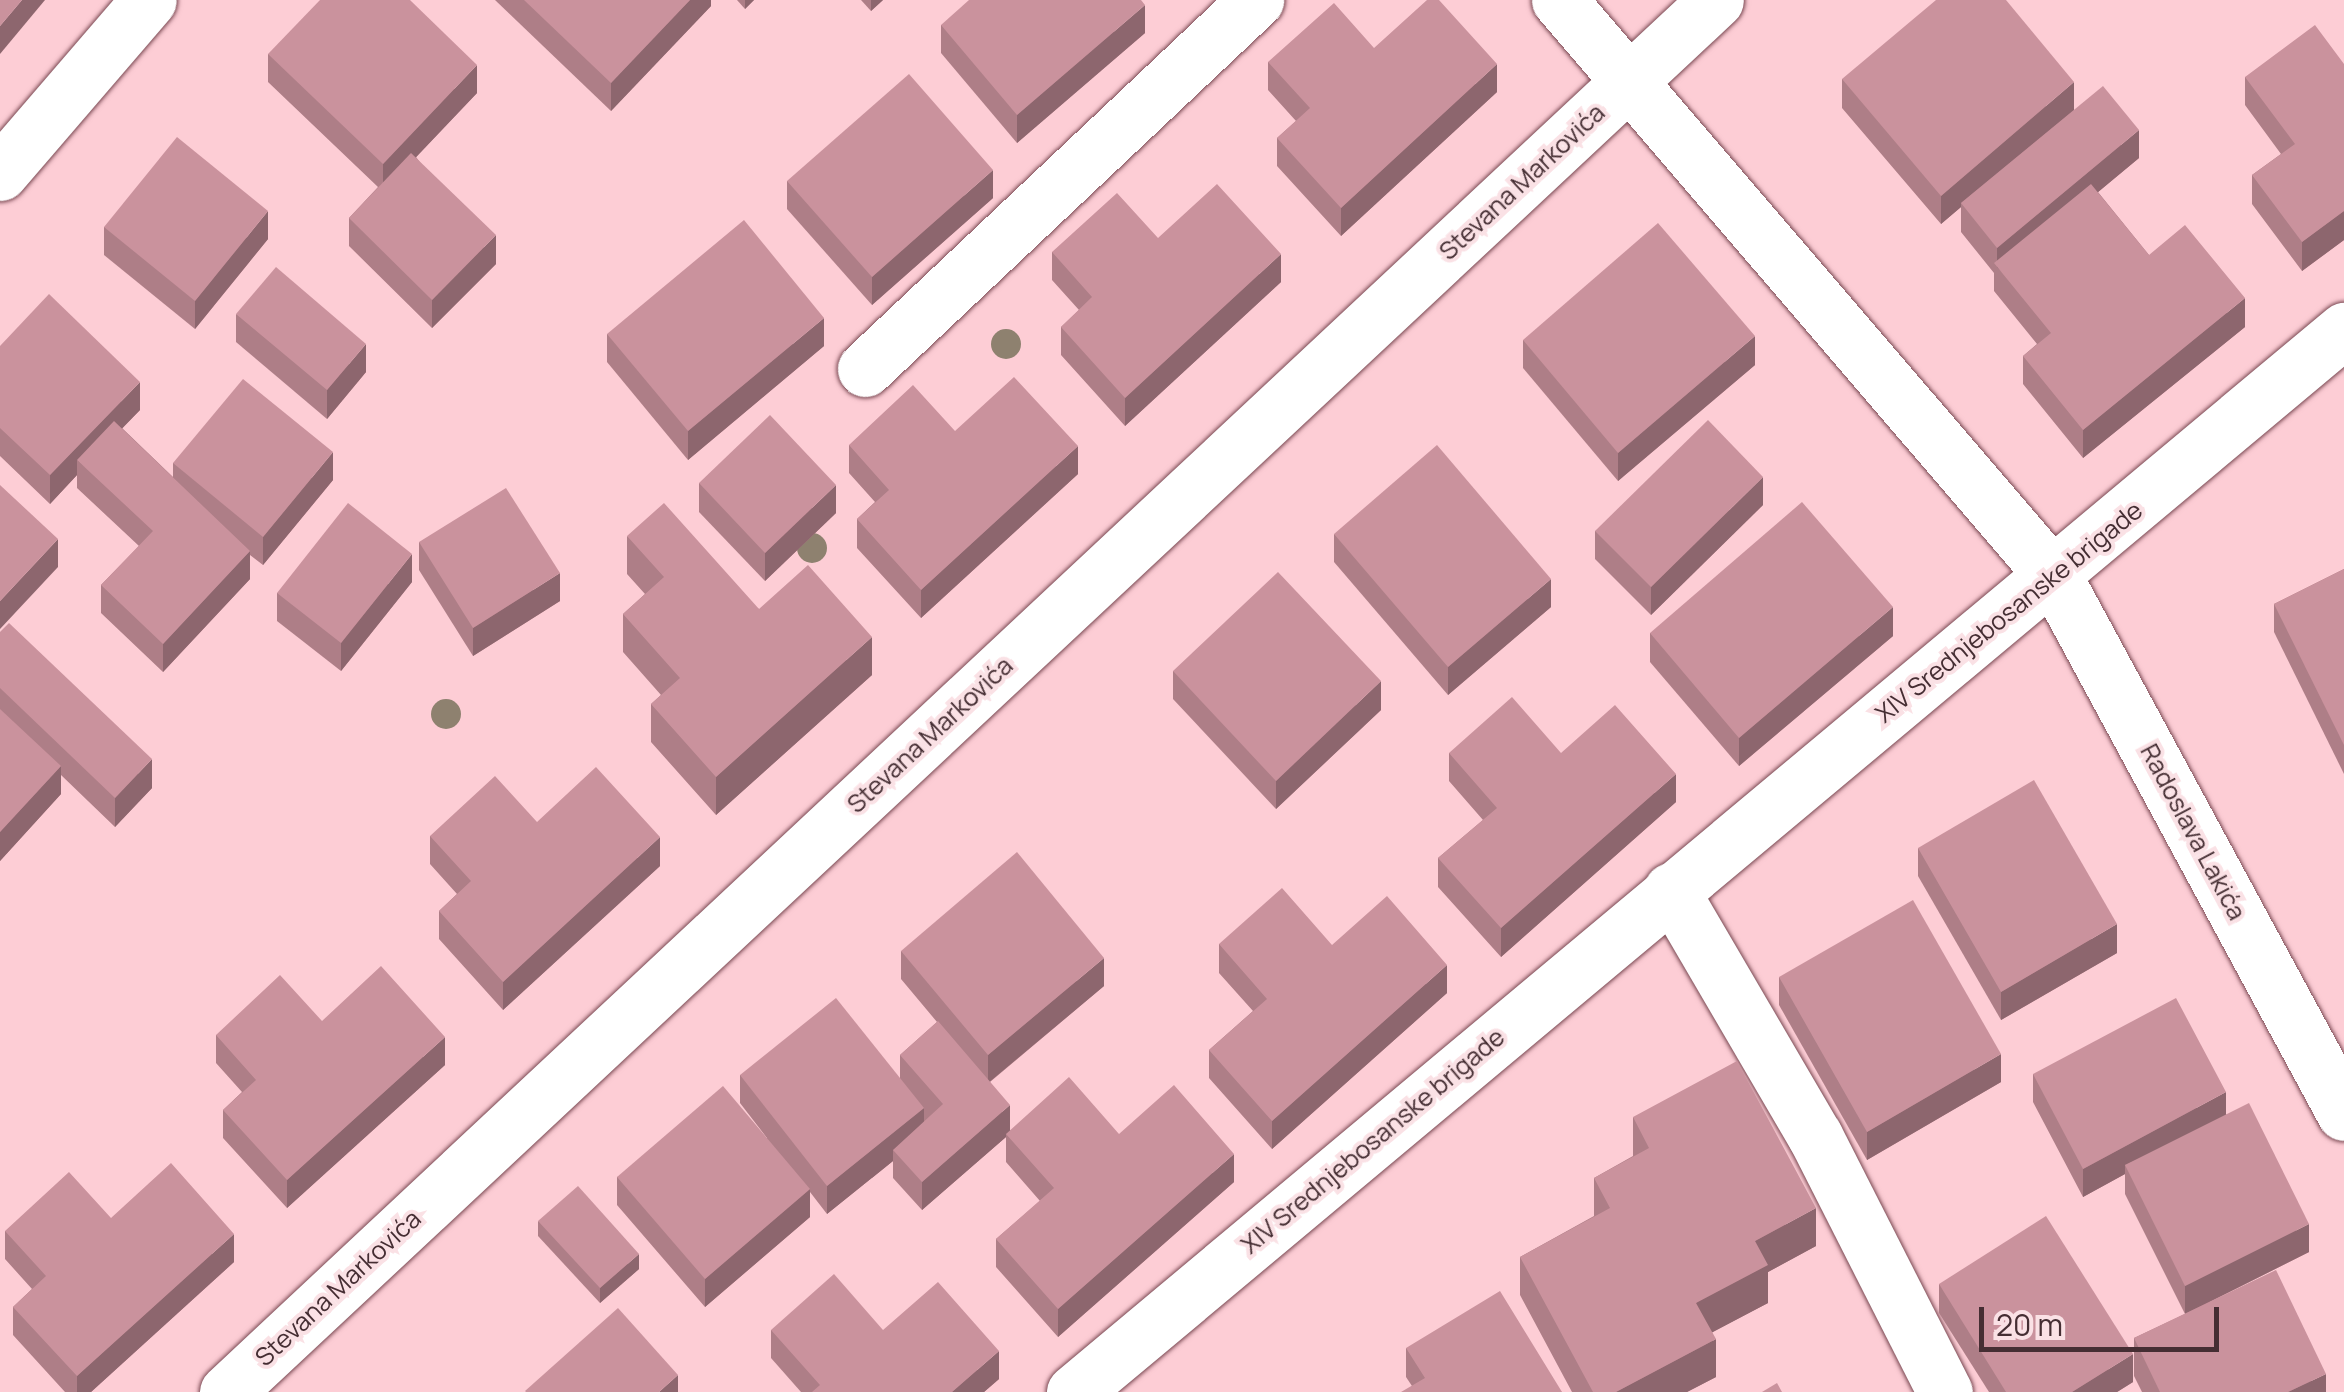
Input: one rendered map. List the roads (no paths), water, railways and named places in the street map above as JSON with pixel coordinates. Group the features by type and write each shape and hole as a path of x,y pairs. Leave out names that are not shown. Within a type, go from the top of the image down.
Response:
{"street":[{"path":"0,173 149,0"},
{"path":"865,369 1256,0"},
{"path":"1559,0 1634,78 2055,578"},
{"name":"Stevana Markovića","path":"227,1392 1716,0"},
{"name":"XIV Srednjebosanske brigade","path":"1074,1392 1671,890 2055,578 2344,330"},
{"name":"Radoslava Lakića","path":"2055,578 2340,1093"},
{"path":"1671,890 1815,1136 1945,1392"}]}
